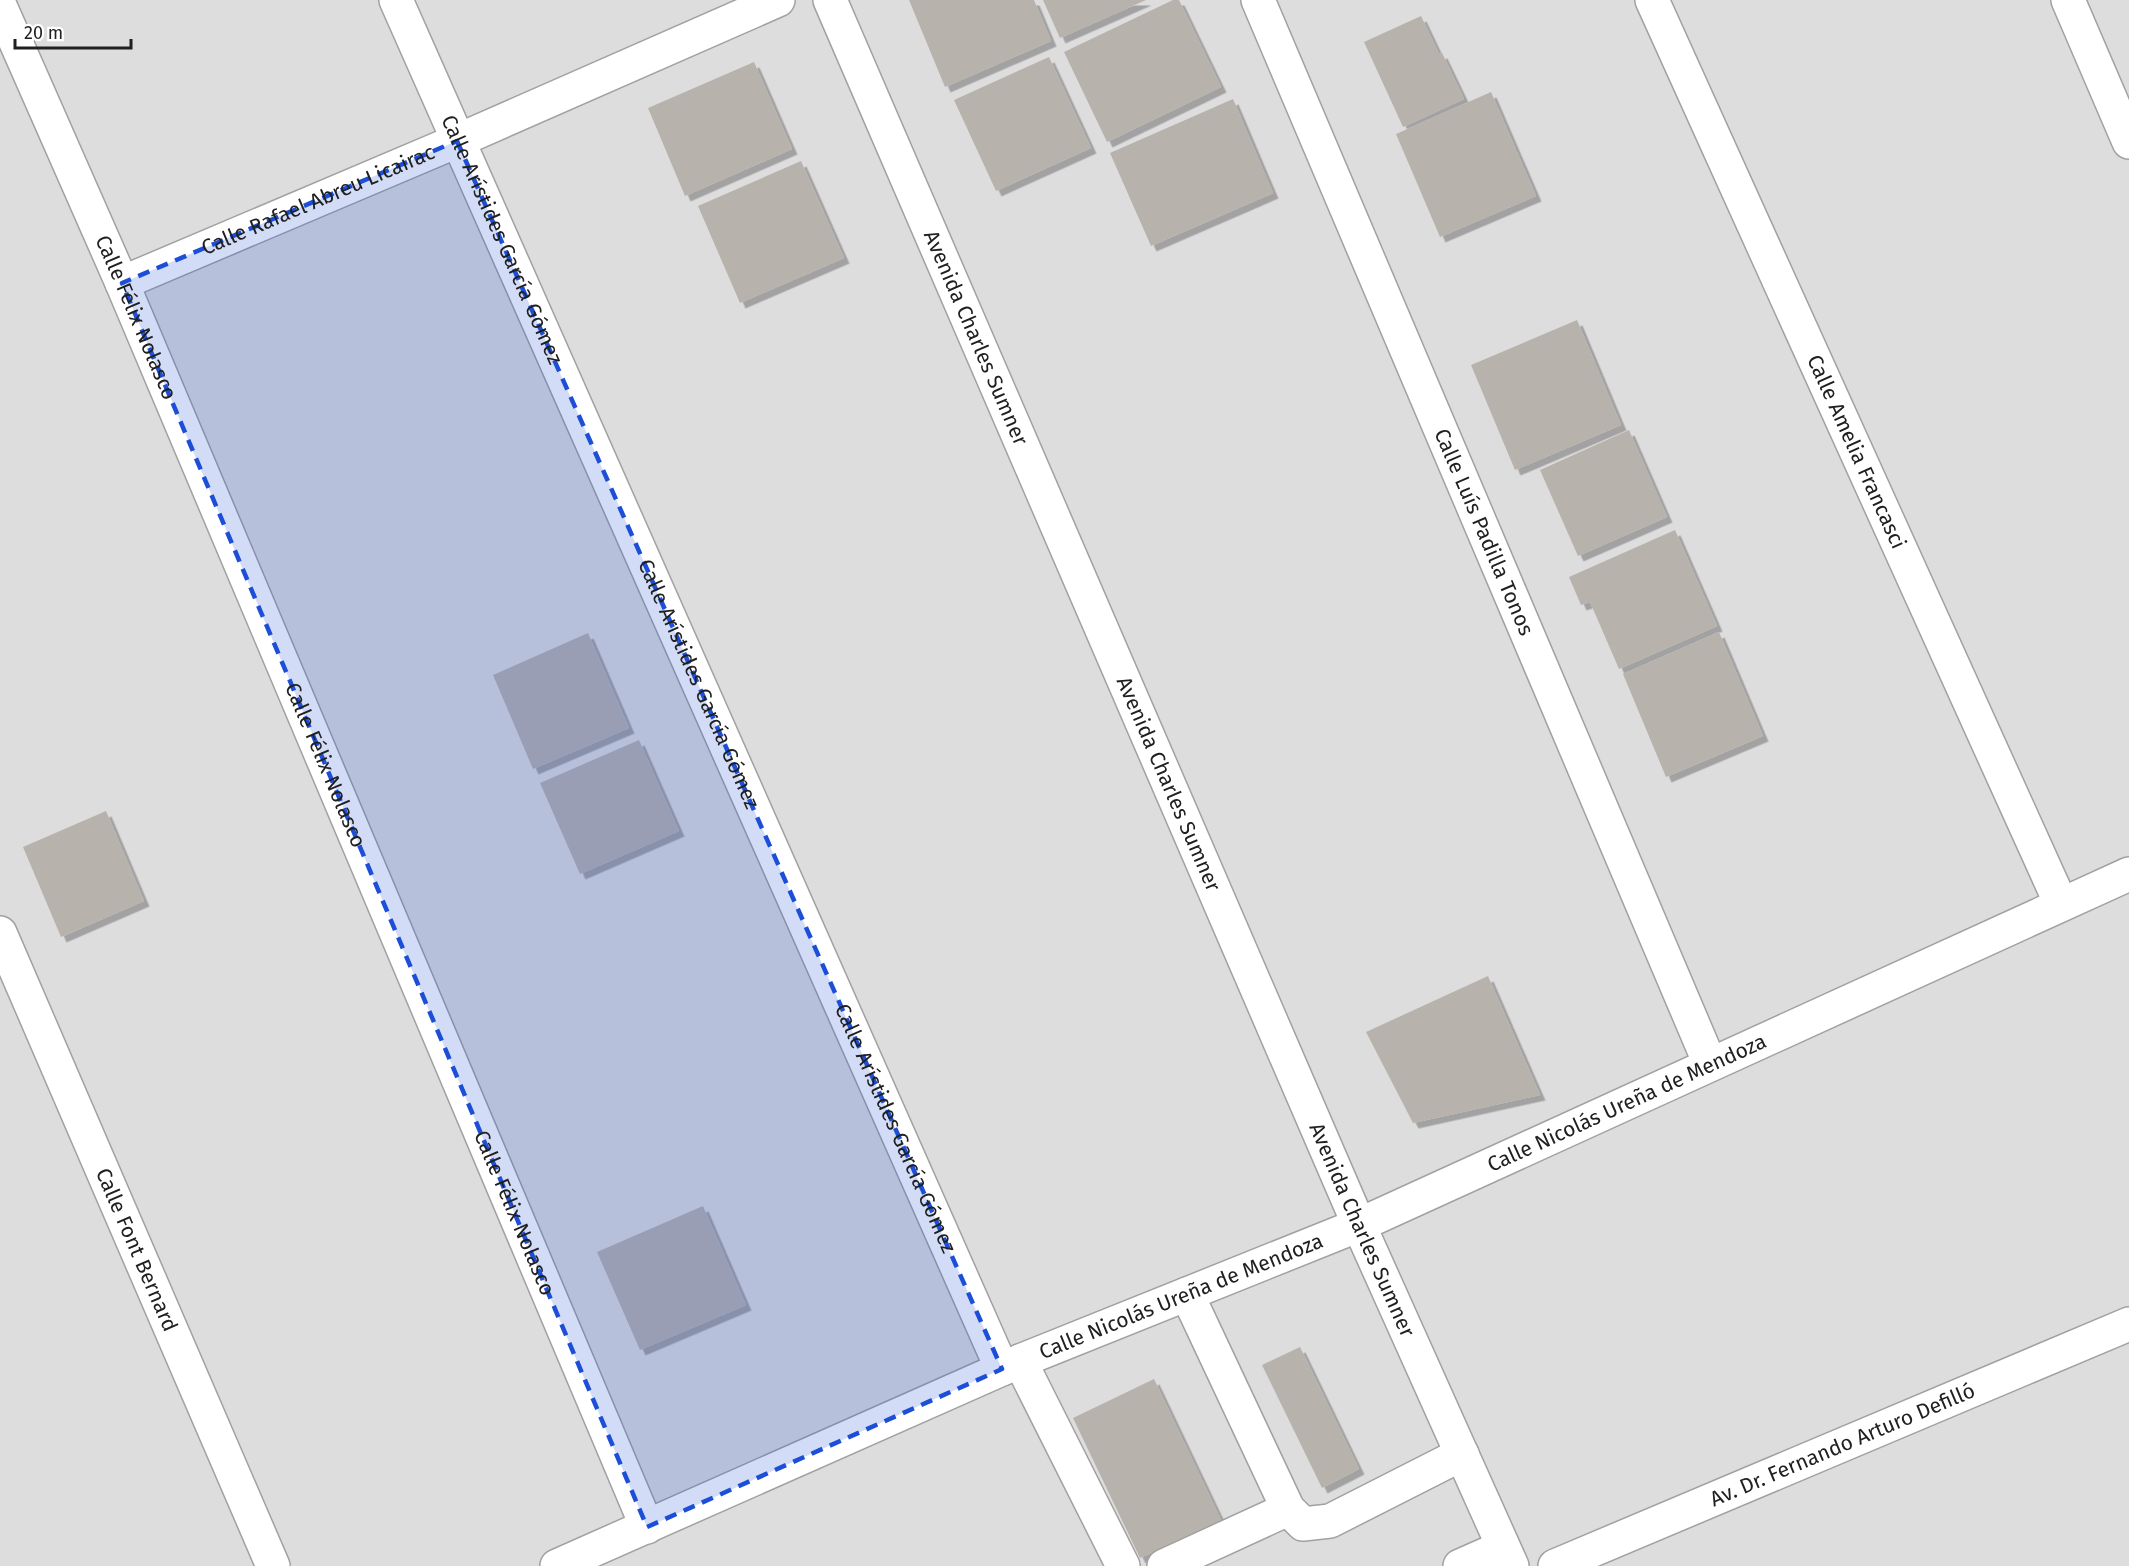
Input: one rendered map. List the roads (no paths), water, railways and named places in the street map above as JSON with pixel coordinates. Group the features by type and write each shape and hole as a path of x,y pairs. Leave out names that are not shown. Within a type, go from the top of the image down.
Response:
{"street":[{"name":"Calle Arístides García Gómez","path":"396,0 1011,1365 1122,1566"},
{"name":"Calle Rafael Abreu Licairac","path":"122,283 458,141 778,0"},
{"name":"Avenida Charles Sumner","path":"830,0 1359,1225 1508,1556"},
{"name":"Calle Luís Padilla Tonos","path":"1258,0 1710,1064"},
{"name":"Calle Amelia Francasci","path":"1652,0 2061,904"},
{"path":"2068,0 2129,141"},
{"name":"Calle Félix Nolasco","path":"0,6 122,283 647,1527"},
{"name":"Calle Nicolás Ureña de Mendoza","path":"557,1566 1011,1365 1359,1225 2129,874"},
{"name":"Calle Font Bernard","path":"0,933 273,1566"},
{"path":"1187,1294 1288,1509 1303,1524 1330,1521 1462,1454"},
{"name":"Av. Dr. Fernando Arturo Defilló","path":"1555,1566 2129,1324"},
{"path":"1164,1566 1288,1509"},
{"path":"1460,1566 1508,1556"}]}
